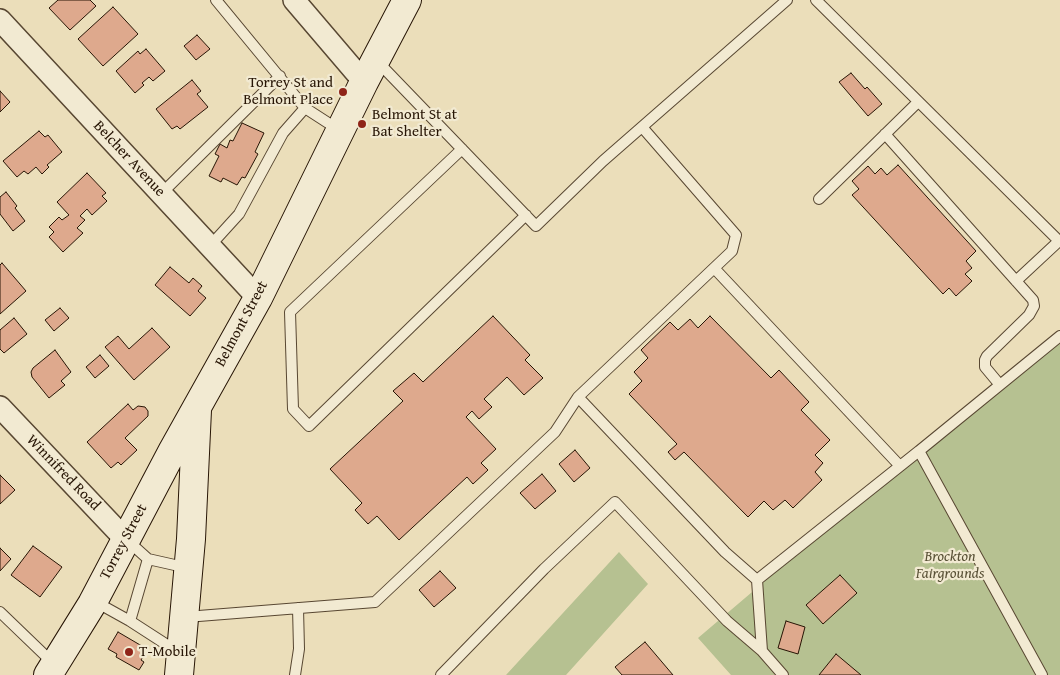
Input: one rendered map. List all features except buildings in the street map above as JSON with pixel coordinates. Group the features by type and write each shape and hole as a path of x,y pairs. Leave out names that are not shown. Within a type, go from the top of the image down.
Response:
{"main road":[{"name":"Belmont Street","path":"180,664 189,568 197,406 258,298 407,0"},
{"name":"Torrey Street","path":"51,670 93,601 197,406"}],"street":[{"path":"294,0 370,71"},
{"name":"Belcher Avenue","path":"0,20 258,298"},
{"name":"Winnifred Road","path":"0,407 125,539"}],"lane":[{"path":"216,0 305,108 340,131"},
{"path":"370,71 462,149 536,226 603,161 786,0"},
{"path":"816,0 1060,242 1016,281"},
{"path":"161,194 280,76"},
{"path":"819,198 918,102"},
{"path":"209,247 239,214 284,132 305,108"},
{"path":"185,617 375,602 555,432 578,397 732,251 736,234 642,127"},
{"path":"885,134 1033,300 1034,306 1029,315 984,360 985,367 1000,385"},
{"path":"462,149 290,312 293,409 309,426 526,215"},
{"path":"714,268 900,466"},
{"path":"757,580 1060,336"},
{"path":"578,397 725,552 757,580 762,651"},
{"path":"919,451 1042,675"},
{"path":"440,675 544,568 615,502 728,621 762,651 783,675"},
{"path":"125,539 148,559 189,568"},
{"path":"130,622 148,559"},
{"path":"93,601 130,622 180,664"},
{"path":"295,675 299,649 298,608"},
{"path":"0,612 51,670"}],"green space":[{"name":"Brockton Fairgrounds","path":"1060,333 1060,675 731,675 698,638"},
{"path":"619,552 648,584 566,675 506,675"}],"place":[{"name":"Torrey St and Belmont Place","path":"343,92"},
{"name":"Belmont St at Bat Shelter","path":"362,124"},
{"name":"T-Mobile","path":"129,652"}]}
